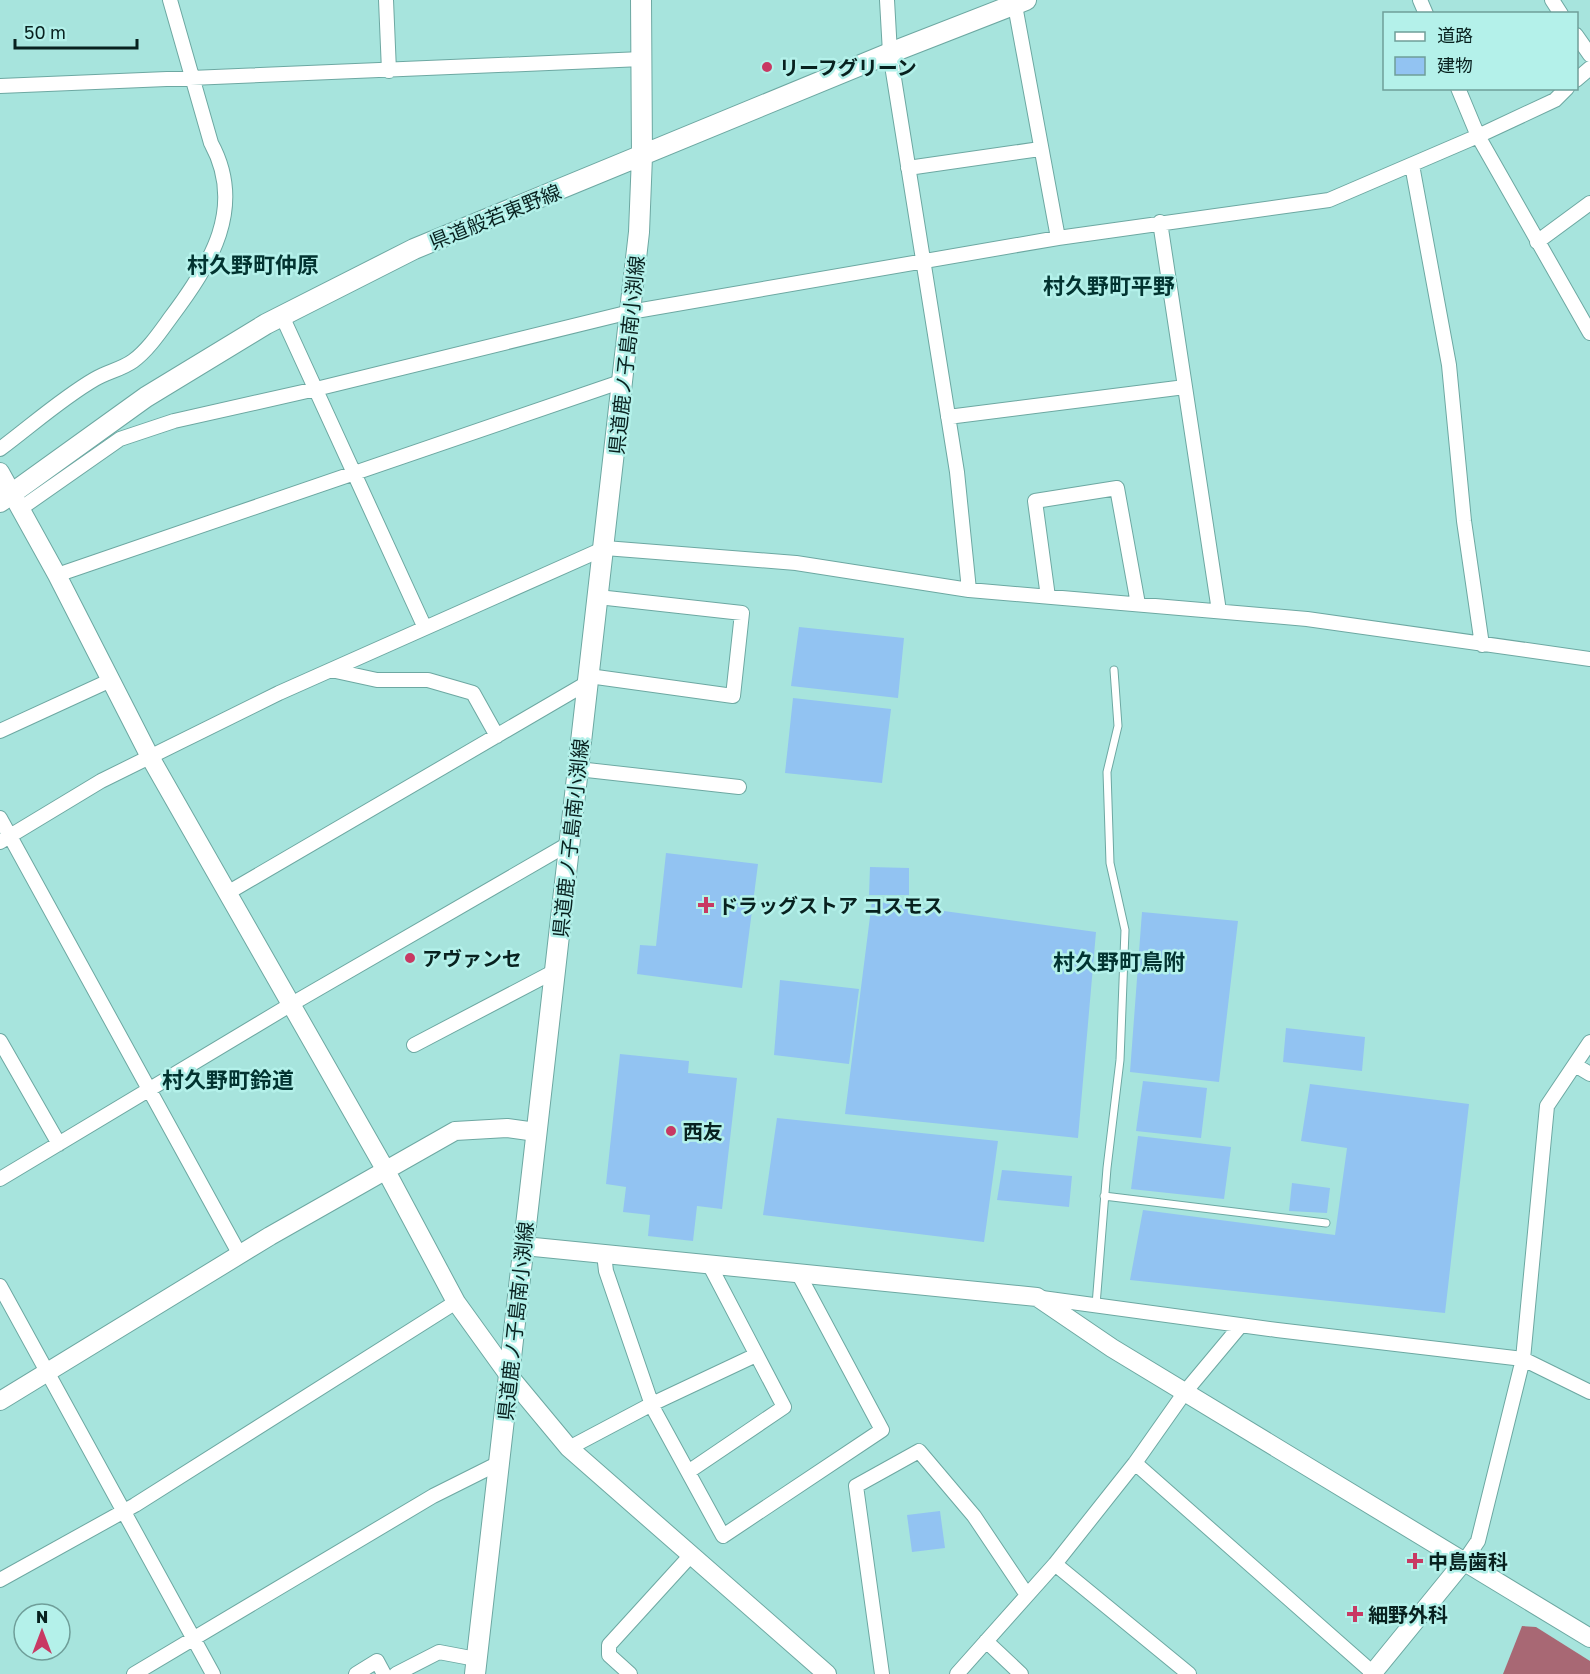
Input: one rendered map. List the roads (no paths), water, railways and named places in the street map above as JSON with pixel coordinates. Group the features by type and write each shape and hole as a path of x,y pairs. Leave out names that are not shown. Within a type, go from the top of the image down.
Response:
{"main road":[{"name":"県道鹿ノ子島南小渕線","path":"475,1666 605,548 639,232 642,156 641,0"},
{"name":"県道般若東野線","path":"5,497 146,397 282,316 414,249 1019,2"}],"street":[{"path":"0,449 95,379 132,362 155,339 194,286 217,241 225,218 226,192 222,162 211,142 170,0"},
{"path":"386,0 388,71"},
{"path":"886,0 890,53 964,518 969,590"},
{"path":"1019,2 1040,149 1058,238"},
{"path":"1578,38 1590,55"},
{"path":"0,86 642,59"},
{"path":"1578,78 1590,68"},
{"path":"1459,90 1478,136 1590,333"},
{"path":"20,509 120,439 174,421 316,389 630,312 1058,238 1160,222 1329,201 1555,100 1565,90"},
{"path":"908,168 1040,149"},
{"path":"1412,165 1449,365 1464,522 1482,645"},
{"path":"1537,242 1590,203"},
{"path":"1160,222 1219,611"},
{"path":"282,316 425,628"},
{"path":"57,575 623,381"},
{"path":"948,417 1185,387"},
{"path":"0,472 5,497 20,509 57,575 150,757 385,1169 456,1302 510,1377 569,1448 827,1674"},
{"path":"1048,597 1035,501 1117,488 1138,604"},
{"path":"5,839 101,781 150,757 331,670 605,548 796,563 969,590 1307,619 1590,659"},
{"path":"229,892 497,736 588,679 733,696 742,613 598,597"},
{"path":"331,670 377,680 428,680 473,693 497,736"},
{"path":"0,731 111,680"},
{"path":"578,770 739,787"},
{"path":"0,818 5,839 151,1088 240,1255"},
{"path":"0,1179 290,1005 570,843"},
{"path":"414,1045 555,971"},
{"path":"0,1041 59,1144"},
{"path":"1135,1464 1372,1674 1478,1541 1523,1359 1547,1106 1590,1042"},
{"path":"1575,1065 1590,1074"},
{"path":"0,1401 240,1255 385,1169 455,1131 507,1128 536,1132"},
{"path":"524,1246 1037,1297 1241,1325 1523,1359 1590,1392"},
{"path":"604,1254 606,1270 652,1404 723,1536 882,1430 798,1273"},
{"path":"688,1472 784,1407 709,1264"},
{"path":"0,1286 213,1674"},
{"path":"1037,1297 1185,1392 1590,1638"},
{"path":"0,1580 123,1511 456,1302"},
{"path":"1074,1322 1096,1305"},
{"path":"957,1674 1055,1564 1135,1464 1185,1392 1241,1325"},
{"path":"569,1448 652,1404 756,1354"},
{"path":"882,1674 856,1486 919,1451 974,1516 1027,1595"},
{"path":"134,1674 433,1496 499,1464"},
{"path":"630,1674 609,1655 609,1646 692,1555"},
{"path":"1055,1564 1189,1674"},
{"path":"986,1641 1021,1674"},
{"path":"396,1674 439,1652 475,1666"},
{"path":"356,1674 377,1661 384,1674"}],"lane":[{"path":"1096,1305 1104,1196 1120,1060 1125,930 1110,863 1107,772 1119,726 1114,670"},
{"path":"1104,1196 1326,1223"}],"place":[{"name":"リーフグリーン","path":"767,67"},
{"name":"ドラッグストア コスモス","path":"706,905"},
{"name":"アヴァンセ","path":"410,958"},
{"name":"西友","path":"671,1131"},
{"name":"中島歯科","path":"1415,1561"},
{"name":"細野外科","path":"1355,1614"}],"district":[{"name":"村久野町仲原","path":"253,264"},
{"name":"村久野町平野","path":"1109,285"},
{"name":"村久野町鳥附","path":"1119,961"},
{"name":"村久野町鈴道","path":"228,1079"}]}
